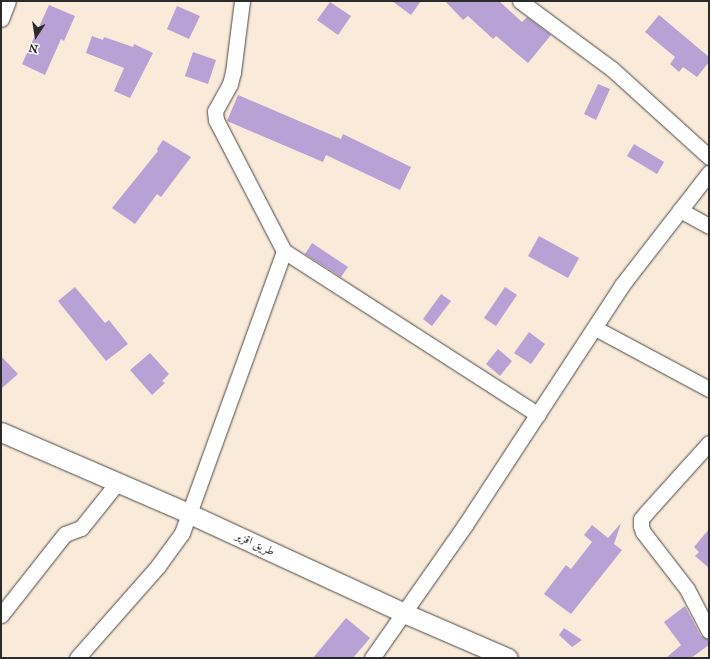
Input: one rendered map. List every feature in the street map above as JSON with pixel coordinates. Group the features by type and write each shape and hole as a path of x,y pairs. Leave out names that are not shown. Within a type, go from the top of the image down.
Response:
{"street":[{"path":"1,19 8,1"},
{"path":"242,1 233,72 230,84 215,111 216,120 284,250 538,415"},
{"path":"520,1 612,69 709,158"},
{"path":"372,658 538,415 622,285 709,173"},
{"path":"680,210 709,226"},
{"path":"77,658 166,557 182,533 284,250"},
{"path":"595,328 709,389"},
{"name":"طريق اقزير","path":"1,432 188,513 404,613 508,658"},
{"path":"709,442 641,519 641,526 643,532 687,589 709,632"},
{"path":"1,615 65,534 81,528 117,483"}],"building":[{"path":"392,1 421,1 411,15"},
{"path":"445,1 499,1 522,22 527,17 551,35 528,63 496,36 493,39 468,16 463,20"},
{"path":"330,2 351,16 338,35 317,20"},
{"path":"49,5 75,16 64,41 61,39 45,75 22,64"},
{"path":"177,6 200,16 189,39 167,29"},
{"path":"659,15 709,57 709,62 697,77 683,67 679,72 670,64 675,57 645,32"},
{"path":"92,36 103,40 104,37 133,47 134,44 153,53 130,98 114,91 124,68 86,53"},
{"path":"193,52 216,60 208,84 185,76"},
{"path":"598,84 610,89 596,120 584,114"},
{"path":"238,95 341,139 343,134 411,167 400,190 326,155 323,162 227,121"},
{"path":"163,140 191,157 161,197 157,194 135,224 112,208 158,151 157,149"},
{"path":"634,144 664,162 657,174 627,156"},
{"path":"539,236 579,258 568,278 528,256"},
{"path":"312,243 348,267 341,277 305,254"},
{"path":"75,287 105,323 109,320 128,344 106,361 58,301"},
{"path":"505,287 517,295 496,326 484,318"},
{"path":"441,294 451,301 432,326 423,319"},
{"path":"529,332 545,344 531,364 514,353"},
{"path":"498,349 512,361 500,376 486,364"},
{"path":"150,353 169,374 162,381 165,383 152,395 130,370"},
{"path":"1,356 18,374 1,389"},
{"path":"621,523 614,544 622,550 571,614 544,594 566,565 571,569 592,542 584,535 592,525 608,538"},
{"path":"709,529 709,568 695,556 699,552 694,547"},
{"path":"685,606 701,636 709,640 709,645 691,658 666,658 681,645 664,622"},
{"path":"346,618 370,638 353,658 313,658"},
{"path":"564,628 582,640 572,647 559,635"}]}
